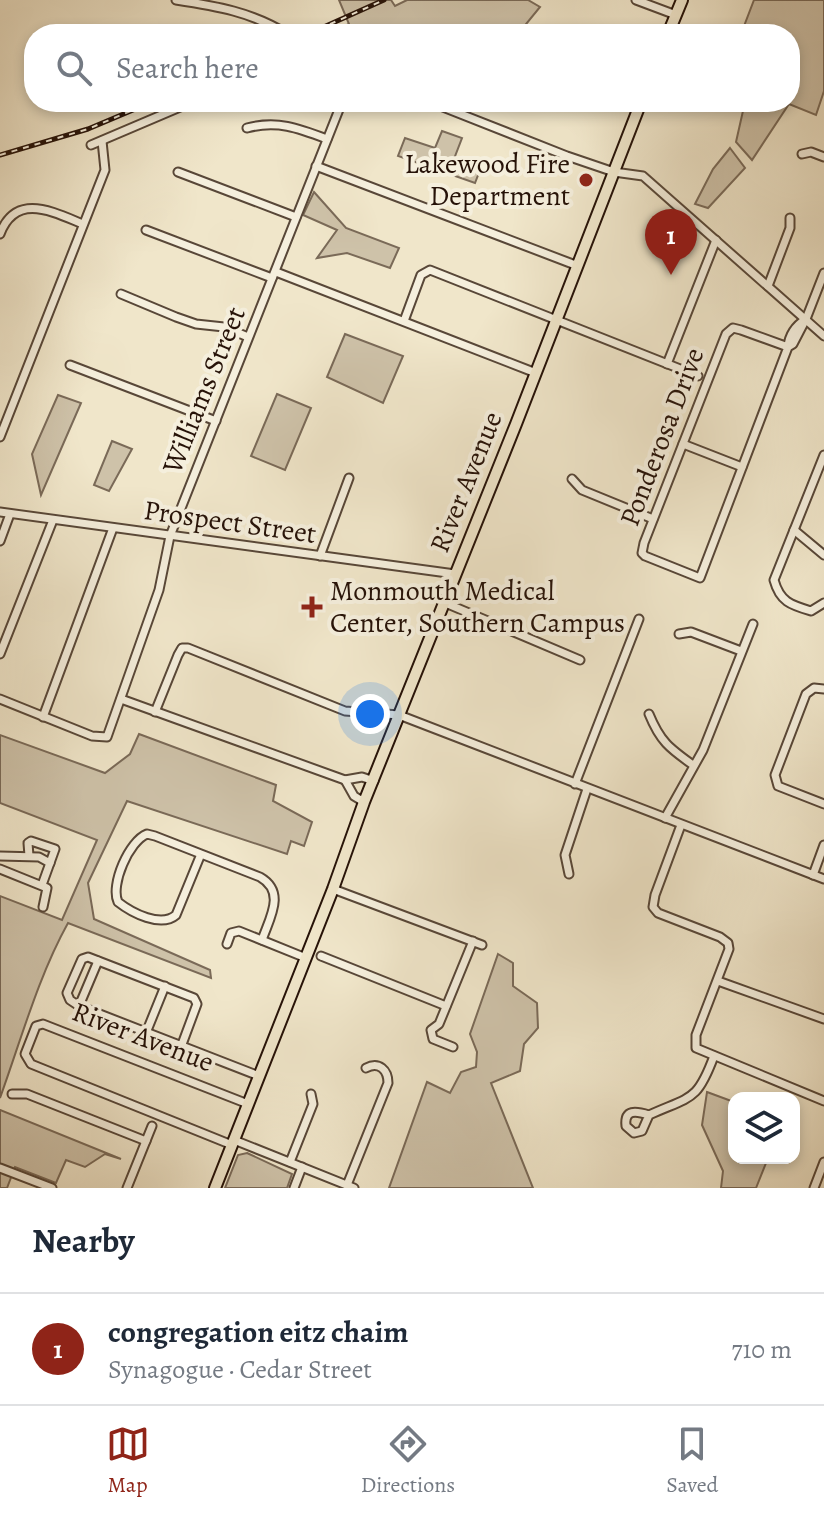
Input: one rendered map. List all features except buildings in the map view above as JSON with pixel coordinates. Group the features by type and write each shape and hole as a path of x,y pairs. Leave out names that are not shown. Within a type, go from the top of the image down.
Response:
{"highway":[{"path":"672,24 682,0"},
{"name":"River Avenue","path":"215,1188 333,889 364,802 557,320 634,112"}],"street":[{"path":"176,0 217,2 271,24"},
{"path":"636,0 676,15"},
{"path":"91,145 169,112"},
{"name":"Williams Street","path":"43,717 99,738 107,737 159,590 170,536 338,112"},
{"path":"456,112 614,172 635,173 650,180 824,336"},
{"path":"247,128 275,123 327,139"},
{"path":"0,437 105,170 102,141"},
{"path":"802,154 811,152 824,157"},
{"path":"316,166 578,266"},
{"path":"178,172 296,217"},
{"path":"0,234 4,223 14,213 35,207 83,224"},
{"path":"768,286 790,228 790,218"},
{"path":"146,230 404,321 536,373"},
{"path":"667,364 716,240"},
{"path":"404,321 421,275 430,270 698,376"},
{"name":"Ponderosa Drive","path":"788,347 741,330 729,330 653,519 642,549 645,556 700,578 788,347 793,344 806,319 824,273"},
{"path":"121,294 196,324 224,327 248,337"},
{"path":"70,365 216,421"},
{"path":"683,444 742,467"},
{"path":"824,455 821,475 774,580 778,594 786,603 811,611 824,603"},
{"path":"320,556 349,478"},
{"path":"572,479 582,490 653,519"},
{"name":"Prospect Street","path":"0,512 455,574"},
{"path":"0,541 10,514"},
{"path":"0,654 53,520"},
{"path":"0,699 43,717 113,528"},
{"path":"794,530 824,555"},
{"path":"443,602 580,660"},
{"path":"575,784 639,619"},
{"path":"665,818 712,728 753,624"},
{"path":"679,634 691,632 741,651"},
{"path":"155,712 178,655 185,648 345,711 399,715 824,879"},
{"path":"824,689 814,688 806,694 775,775 778,786 824,804"},
{"path":"121,699 345,780 362,777 374,781"},
{"path":"649,714 658,736 667,747 693,765"},
{"path":"345,780 354,796 364,802"},
{"path":"569,874 565,855 587,789"},
{"path":"681,825 653,907 658,913 720,937 728,943 729,954 695,1042 698,1049 824,1101"},
{"path":"201,854 176,915 171,920 164,922 122,906 115,897 116,885 133,843 147,834 155,836 260,877 273,886 275,903 262,940"},
{"path":"29,856 28,843 31,841 55,849 42,885"},
{"path":"813,875 824,845"},
{"path":"0,856 39,857 50,863"},
{"path":"0,869 48,890 43,907"},
{"path":"333,889 482,945"},
{"path":"227,944 231,933 239,931 306,958"},
{"path":"453,1047 433,1039 431,1030 439,1024 473,941"},
{"path":"321,956 446,1006"},
{"path":"181,1047 197,1004 194,998 88,957 82,959 67,993 70,1000 79,1006 181,1047 259,1076"},
{"path":"79,1006 98,961"},
{"path":"718,981 824,1019"},
{"path":"146,1033 165,986"},
{"name":"River Avenue","path":"233,1143 31,1064 25,1054 36,1026 43,1024 248,1104"},
{"path":"649,1115 696,1093 714,1056"},
{"path":"233,1143 351,1187 388,1083 384,1068 375,1065 366,1068"},
{"path":"12,1094 27,1094 146,1141"},
{"path":"290,1162 313,1104 311,1094"},
{"path":"127,1188 152,1126"},
{"path":"814,1188 824,1162"},
{"path":"294,1188 302,1167"},
{"path":"0,1168 52,1188"}],"shaded area":[{"path":"339,0 391,0 395,6 407,0 528,0 540,7 526,24 349,24"},
{"path":"754,0 824,0 824,91 816,115 800,108 800,24 745,24"},
{"path":"743,112 784,112 752,160 736,142"},
{"path":"442,131 462,138 454,159 480,170 475,183 398,156 405,138 435,148"},
{"path":"730,148 745,168 708,208 695,204 713,169"},
{"path":"314,192 346,228 399,248 390,268 347,253 317,258 337,230 303,215"},
{"path":"345,334 403,356 383,403 327,377"},
{"path":"277,394 311,408 285,470 251,456"},
{"path":"58,395 81,403 41,495 32,454"},
{"path":"112,441 132,449 109,491 94,485"},
{"path":"139,734 276,785 273,801 312,822 304,846 291,841 287,854 127,801 88,883 94,919 210,970 211,978 68,923 39,987 0,1098 0,896 62,920 97,840 0,803 0,735 105,773 130,754"},
{"path":"498,954 513,963 513,986 537,1003 538,1028 524,1044 520,1071 491,1083 533,1188 389,1188 427,1082 450,1093 461,1072 476,1067 477,1052 470,1034"},
{"path":"707,1092 728,1100 728,1164 766,1164 756,1188 721,1188 723,1171 702,1125"},
{"path":"0,1110 121,1159 105,1154 85,1167 66,1160 56,1183 15,1167 7,1188 0,1188"},
{"path":"247,1153 292,1174 287,1188 225,1188 238,1155"}],"railway":[{"path":"330,24 384,0"},
{"path":"0,155 88,129 128,112"}],"place":[{"name":"Lakewood Fire Department","path":"586,180"},
{"name":"congregation eitz chaim","path":"671,275"},
{"name":"Monmouth Medical Center, Southern Campus","path":"312,607"}]}
